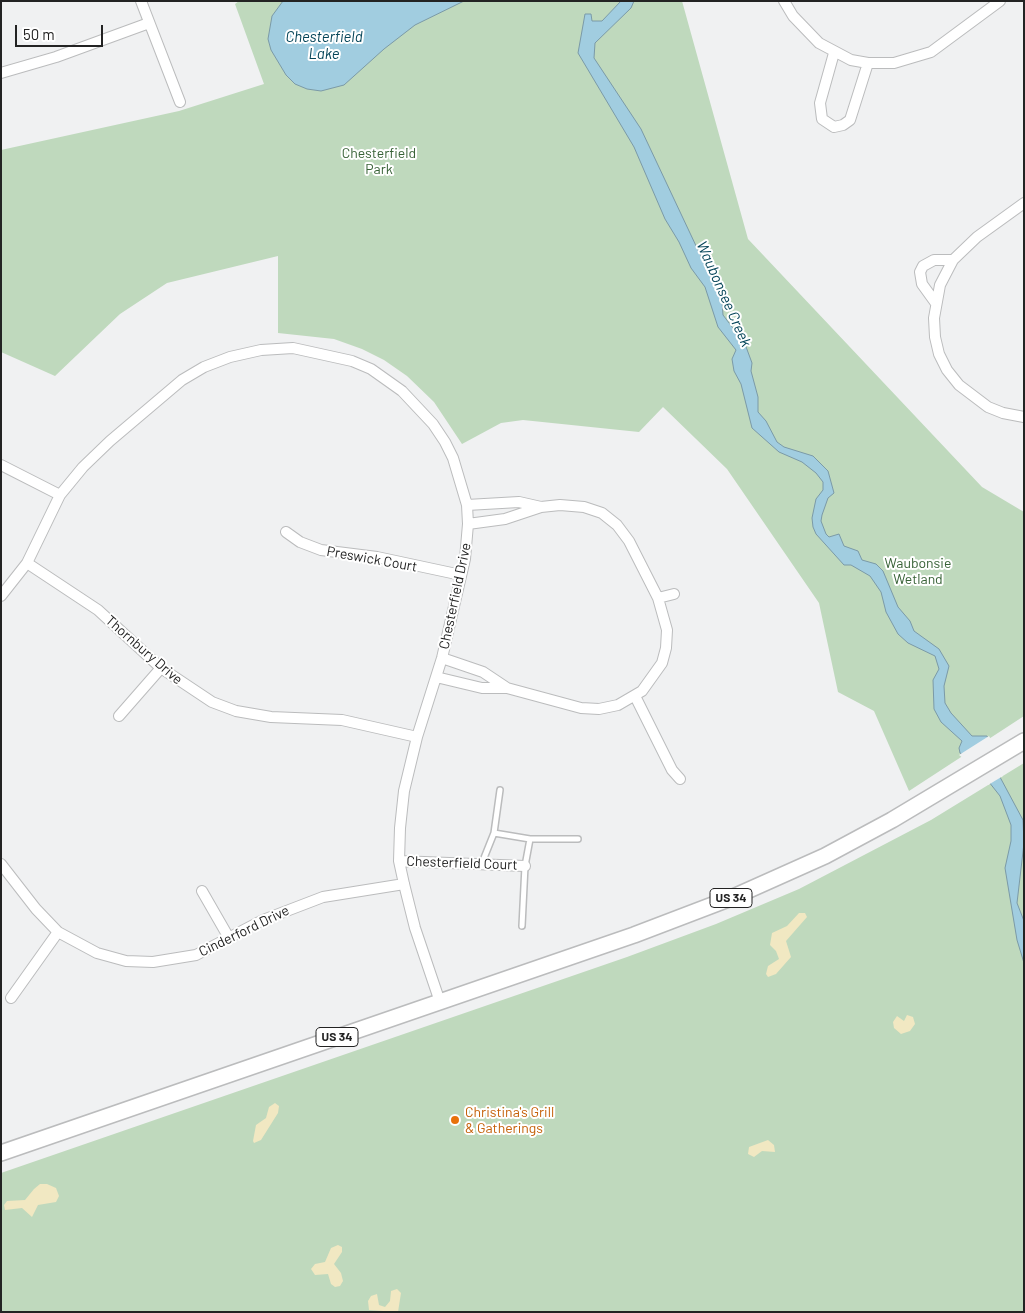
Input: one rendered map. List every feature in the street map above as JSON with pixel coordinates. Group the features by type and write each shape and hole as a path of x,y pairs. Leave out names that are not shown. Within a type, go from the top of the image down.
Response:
{"main road":[{"name":"US 34","path":"1,1153 634,936 731,898 825,856 956,784 1018,745"}],"street":[{"path":"141,1 180,102"},
{"path":"784,1 819,44 834,53 868,64 894,63 931,52 1000,1"},
{"path":"1,73 56,57 149,23"},
{"path":"834,53 820,103 822,119 834,127 843,125 850,120 868,64"},
{"path":"1024,203 977,237 953,260 940,285 935,302 934,337 939,354 959,385 988,407 1003,413 1024,417"},
{"path":"935,302 922,284 920,272 923,266 934,260 953,260"},
{"name":"Chesterfield Drive","path":"1,596 27,563 60,495 83,467 110,441 182,380 204,367 230,357 261,350 293,348 352,361 370,369 402,391 433,424 445,442 453,458 467,505 468,524 461,576 442,658 417,737 404,791 399,861 415,928 440,1002"},
{"path":"1,466 60,495"},
{"path":"467,505 519,502 541,507"},
{"path":"436,677 475,687 507,688 581,708 613,706 635,696 657,673 665,654 666,623 658,598 629,540 613,521 602,513 584,506 560,505 541,507 505,519 468,524"},
{"name":"Preswick Court","path":"286,532 300,542 321,550 376,557 461,576"},
{"name":"Thornbury Drive","path":"27,563 98,610 161,668 212,702 236,710 271,717 342,720 417,737"},
{"path":"658,598 674,594"},
{"path":"442,658 483,672 507,688"},
{"path":"119,716 161,668"},
{"path":"635,696 672,770 680,780"},
{"name":"Chesterfield Court","path":"399,861 482,862 525,866"},
{"name":"Cinderford Drive","path":"1,864 36,909 58,932 97,953 126,960 153,962 196,956 263,920 323,897 404,884"},
{"path":"202,891 229,938"},
{"path":"10,998 58,932"}],"lane":[{"path":"482,862 494,833 500,790"},
{"path":"494,833 530,839 578,839"},
{"path":"522,926 525,866 530,839"}],"green space":[{"path":"239,1 682,1 748,239 982,487 1024,512 1024,716 909,791 874,711 838,692 819,603 727,469 663,407 639,432 523,420 501,423 462,444 434,402 407,376 384,360 362,349 334,339 278,333 278,256 167,283 120,314 55,376 1,352 1,150 179,111 264,84 235,4"},
{"path":"1024,763 1024,1312 1,1312 1,1173 627,957 716,924 799,889 931,820"}],"sand":[{"path":"799,913 805,913 807,917 786,941 791,957 776,974 768,977 766,974 768,966 779,959 776,951 770,945 772,933 787,926"},
{"path":"907,1015 913,1017 915,1024 910,1031 901,1034 894,1028 893,1022 897,1016 904,1021"},
{"path":"275,1103 279,1106 278,1113 261,1140 254,1143 256,1125 266,1118 269,1107"},
{"path":"768,1140 774,1145 775,1152 762,1151 754,1157 748,1154 749,1147"},
{"path":"40,1184 47,1184 56,1188 59,1196 56,1202 38,1205 32,1217 22,1208 5,1210 4,1205 7,1201 25,1200"},
{"path":"338,1245 342,1247 342,1252 334,1264 341,1273 343,1281 340,1286 335,1287 331,1284 328,1274 315,1275 311,1269 315,1264 325,1262 331,1248"},
{"path":"397,1289 401,1293 398,1312 369,1310 368,1301 371,1296 377,1294 379,1305 385,1307 390,1301 391,1291"}],"water":[{"name":"Chesterfield Lake","path":"283,1 464,1 415,25 384,49 344,85 321,91 307,89 295,84 286,75 271,50 268,39 272,16"},
{"path":"621,1 634,1 631,8 595,43 594,58 641,129 722,301 723,315 745,344 752,363 751,371 758,397 758,412 766,421 777,442 784,447 813,456 828,471 834,493 828,498 822,515 821,521 826,534 829,537 839,534 844,546 858,551 862,560 876,564 883,571 898,607 910,621 914,631 939,649 949,666 944,686 945,703 951,713 972,736 987,736 991,746 993,764 1023,820 1024,843 1017,903 1024,921 1024,963 1017,940 1005,868 1011,841 1011,825 1000,796 974,763 960,753 959,748 962,741 941,722 934,709 933,680 939,669 935,656 908,643 898,634 886,612 881,592 870,576 851,565 844,565 816,534 812,518 816,499 823,490 823,482 816,473 802,462 779,452 752,428 741,384 734,371 732,359 736,350 718,327 705,287 691,268 679,242 665,219 634,147 578,53 585,14 591,14 592,21 602,21"}],"pier":[{"path":"989,736 994,745 996,764 1003,776 988,785 972,765 959,755"}],"place":[{"name":"Christina's Grill & Gatherings","path":"455,1120"}],"park label":[{"name":"Chesterfield Park","path":"379,162"},
{"name":"Waubonsie Wetland","path":"918,572"}],"water label":[{"name":"Waubonsee Creek","path":"724,294"}]}
